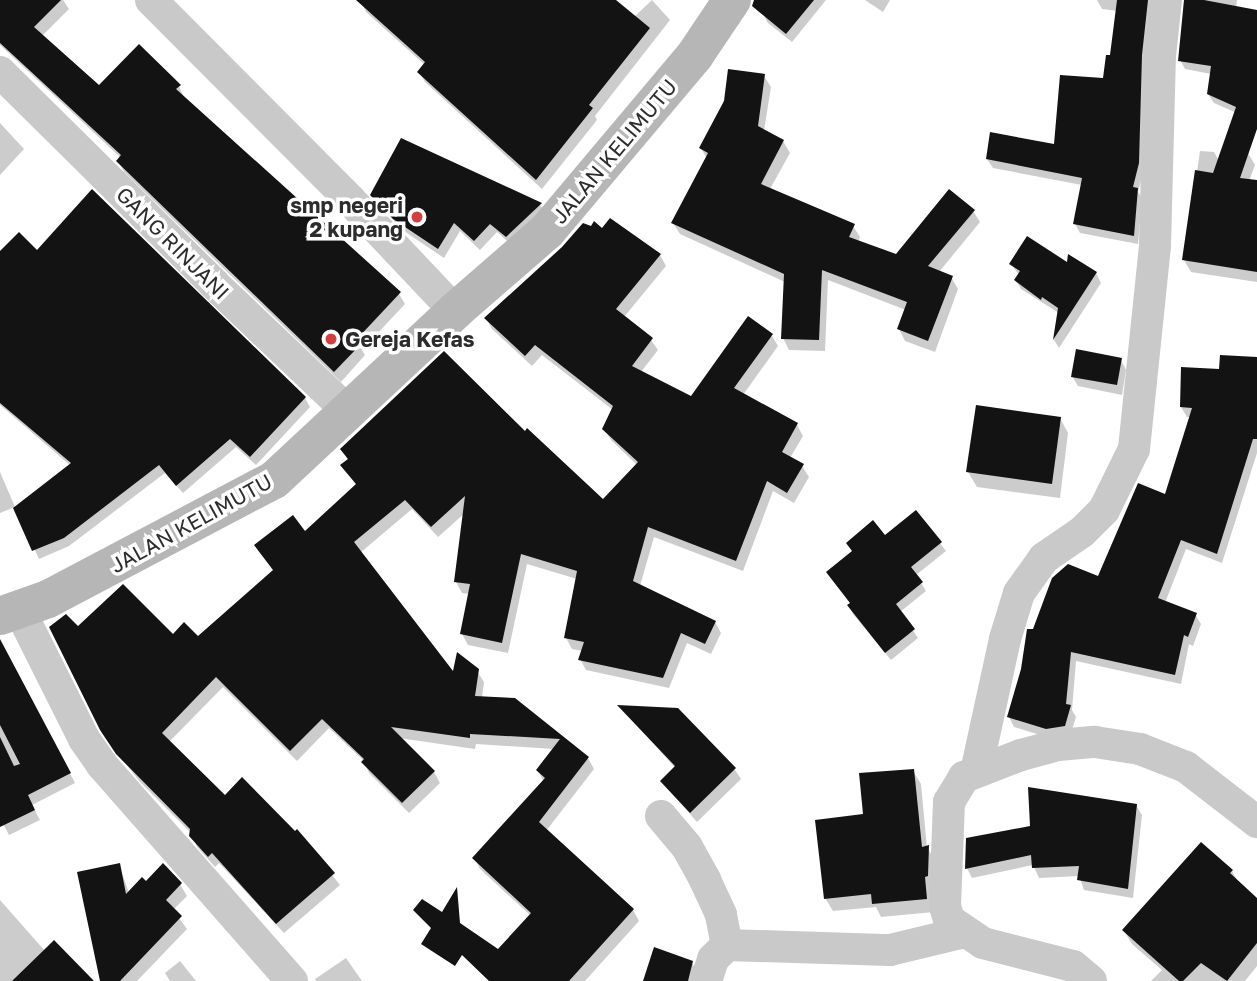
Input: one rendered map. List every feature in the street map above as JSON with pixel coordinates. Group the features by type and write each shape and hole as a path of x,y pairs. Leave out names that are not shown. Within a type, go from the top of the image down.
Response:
{"street":[{"path":"151,0 351,200 455,311"},
{"name":"JALAN KELIMUTU","path":"10,613 48,599 274,480 455,311 547,231 695,55 732,0"},
{"path":"976,772 1005,639 1019,593 1044,558 1082,532 1104,510 1136,441 1155,245 1160,56 1166,0"},
{"name":"GANG RINJANI","path":"0,72 214,284 349,412"},
{"path":"10,613 102,765 292,981"},
{"path":"1091,981 1073,966 983,943 949,920 945,906 947,821 953,791 964,777 1021,755 1058,745 1095,742 1140,749 1186,768 1257,822"},
{"path":"661,816 687,847 705,880 721,915 727,945"},
{"path":"706,981 713,959 727,945 890,950 965,932"}],"building":[{"path":"0,0 61,0 34,27 99,85 139,44 181,85 176,89 401,292 356,340 361,344 334,372 116,161 121,155 0,43"},
{"path":"356,0 616,0 650,28 589,105 593,108 536,180 417,72 425,62"},
{"path":"754,0 814,0 786,34 752,6"},
{"path":"1117,0 1148,0 1142,55 1139,163 1133,187 1138,188 1134,236 1073,224 1082,178 986,159 990,132 1054,144 1060,75 1103,78 1106,55 1110,55"},
{"path":"1184,0 1204,0 1257,10 1257,129 1240,178 1257,180 1257,272 1182,260 1195,170 1213,173 1236,107 1207,94 1211,66 1178,61"},
{"path":"728,69 765,74 758,126 784,140 761,184 855,224 849,237 896,254 949,189 975,210 928,266 953,276 928,341 897,329 907,302 822,270 819,340 781,339 784,274 671,223 708,153 699,148 724,101"},
{"path":"401,138 542,203 506,237 490,224 474,241 454,223 438,249 393,219 370,195"},
{"path":"92,189 306,397 250,457 230,439 176,486 159,465 64,538 32,551 13,508 71,463 0,403 0,251 19,232 37,250"},
{"path":"610,218 661,254 616,309 653,338 632,366 691,396 748,316 773,334 734,388 798,423 782,452 804,464 787,493 767,481 736,561 648,527 633,581 716,621 705,644 681,633 663,678 578,660 584,642 564,638 577,571 521,554 502,643 460,634 470,584 454,582 465,496 431,527 405,500 354,542 453,671 457,652 479,669 475,696 515,698 589,757 539,822 634,909 569,981 489,981 462,955 455,966 421,944 431,928 413,910 422,899 442,912 457,887 460,923 498,949 531,913 472,858 545,778 536,770 560,739 470,734 470,738 391,727 435,771 402,803 361,762 364,759 322,719 290,751 216,677 162,733 225,795 242,777 295,831 297,829 335,873 276,924 212,853 208,857 189,836 190,829 116,754 100,730 49,627 66,614 78,626 123,584 173,634 184,622 198,636 273,570 254,545 293,515 305,531 356,484 340,465 348,459 340,449 444,351 525,431 527,428 603,499 638,462 602,429 613,406 535,345 525,356 484,318 562,247 583,223 591,226 594,221 602,228"},
{"path":"1027,236 1067,262 1068,254 1097,272 1053,340 1058,308 1042,297 1041,300 1014,280 1020,271 1009,264"},
{"path":"1076,349 1122,358 1117,385 1071,377"},
{"path":"1220,355 1257,357 1257,439 1253,439 1217,554 1181,540 1158,598 1197,613 1188,637 1184,635 1175,675 1071,652 1066,704 1071,705 1065,726 1046,729 1007,717 1021,669 1027,629 1033,629 1052,578 1068,564 1098,576 1138,483 1165,494 1192,408 1180,407 1181,367 1219,369"},
{"path":"976,405 1061,417 1052,484 966,472"},
{"path":"916,510 942,542 911,567 923,582 896,604 915,629 885,653 847,605 850,603 826,572 852,551 846,543 873,520 885,535"},
{"path":"0,639 71,773 28,795 35,810 0,827 0,737 14,766 20,764 0,725"},
{"path":"617,705 678,708 736,768 690,813 660,781 675,766"},
{"path":"914,769 922,847 929,845 928,876 925,877 927,899 872,904 871,894 824,899 815,820 863,814 859,773"},
{"path":"1028,787 1137,804 1128,889 1077,880 1079,866 1032,868 1031,855 965,869 966,838 1030,826"},
{"path":"1201,842 1233,870 1230,873 1257,898 1257,943 1227,981 1201,963 1183,981 1179,981 1122,930"},
{"path":"120,863 126,894 142,877 146,881 163,863 182,883 166,900 182,916 120,981 100,981 77,872"},
{"path":"54,940 94,981 12,981 47,947"},
{"path":"654,947 693,961 688,981 643,981"}],"place":[{"name":"smp negeri 2 kupang","path":"417,217"},
{"name":"Gereja Kefas","path":"331,339"}]}
